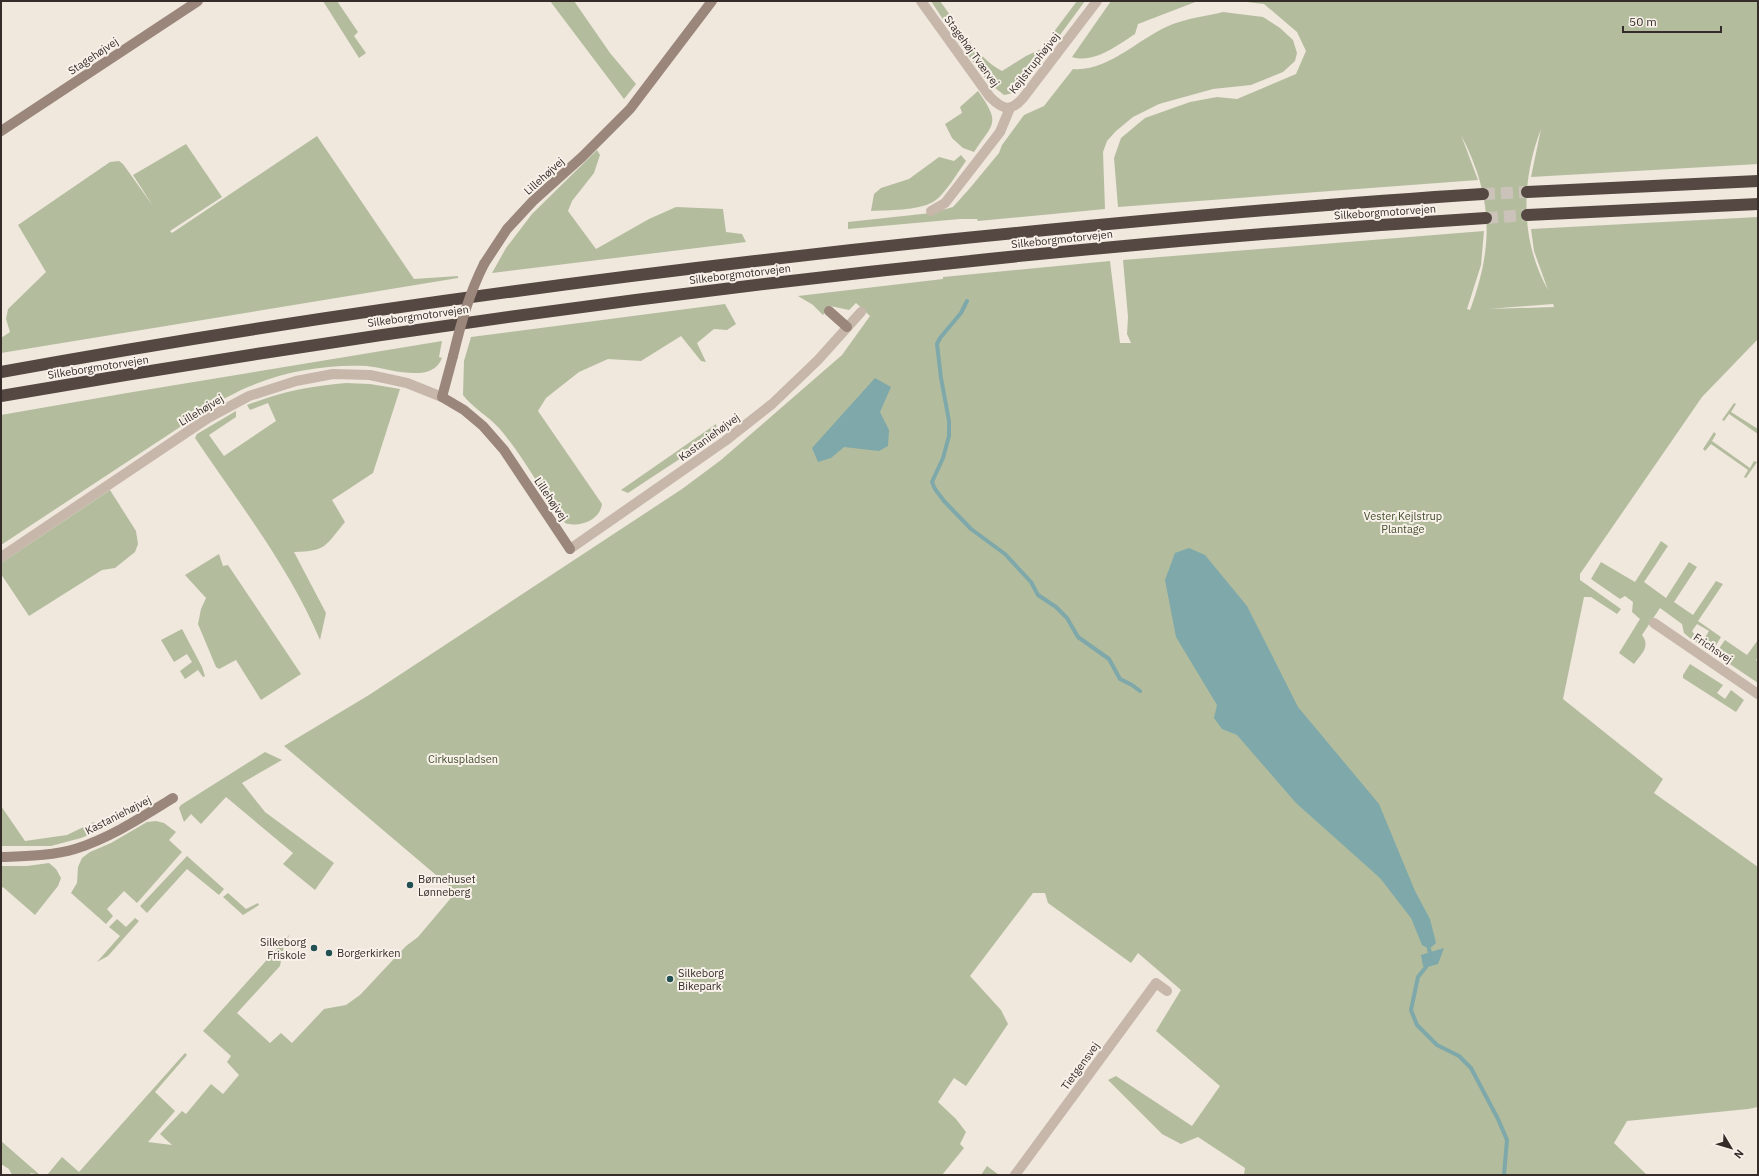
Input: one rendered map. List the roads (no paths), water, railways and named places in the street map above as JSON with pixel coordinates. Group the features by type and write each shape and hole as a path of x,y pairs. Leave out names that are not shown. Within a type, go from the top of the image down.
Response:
{"highway":[{"path":"1527,192 1758,180"},
{"name":"Silkeborgmotorvejen","path":"1,372 337,317 668,271 1100,224 1483,194"},
{"path":"1527,215 1758,204"},
{"name":"Silkeborgmotorvejen","path":"1,396 228,358 501,317 776,282 1108,247 1486,218"}],"street":[{"name":"Stagehøjvej","path":"1,131 198,1"},
{"name":"Lillehøjvej","path":"442,397 462,316 472,288 484,264 507,229 529,205 582,157 630,109 712,1"},
{"name":"Stagehøj Tværvej","path":"921,1 990,97 999,106 1010,108"},
{"name":"Kejlstruphøjvej","path":"931,211 945,203 1000,132 1010,108 1019,103 1097,1"},
{"path":"829,311 847,327"},
{"name":"Kastaniehøjvej","path":"570,549 725,441 772,404 818,360 861,312"},
{"name":"Lillehøjvej","path":"1,557 208,418 249,396 296,380 333,374 370,375 407,383 442,397 464,410 483,426 504,450 570,549"},
{"name":"Frichsvej","path":"1654,623 1758,694"},
{"name":"Kastaniehøjvej","path":"1,857 37,855 73,849 108,836 173,798"},
{"name":"Tietgensvej","path":"1015,1175 1156,983 1167,991"}],"water":[{"path":"875,378 891,387 880,412 889,430 888,446 879,451 844,447 831,458 818,462 812,448"},
{"path":"1189,548 1205,555 1247,606 1298,707 1379,804 1415,891 1430,919 1436,943 1429,949 1422,945 1411,918 1380,878 1296,803 1237,735 1222,729 1214,718 1217,705 1176,637 1165,580 1175,553"},
{"path":"1444,948 1438,964 1428,967 1423,966 1421,955"}],"waterway":[{"path":"967,301 961,313 940,338 937,344 941,378 949,421 949,436 943,458 932,482 935,489 944,501 971,529 1005,554 1031,582 1038,595 1056,607 1067,618 1078,637 1109,659 1120,679 1140,691"},
{"path":"1429,949 1430,953"},
{"path":"1426,967 1418,977 1411,1010 1417,1025 1437,1045 1459,1056 1471,1068 1498,1119 1507,1140 1504,1175"}],"tunnel":[{"path":"1483,194 1527,192"},
{"path":"1486,218 1527,215"}],"place":[{"name":"Børnehuset Lønneberg","path":"410,885"},
{"name":"Silkeborg Friskole","path":"314,948"},
{"name":"Borgerkirken","path":"329,953"},
{"name":"Silkeborg Bikepark","path":"670,979"}],"park label":[{"name":"Vester Kejlstrup Plantage","path":"1403,522"},
{"name":"Cirkuspladsen","path":"463,759"}]}
